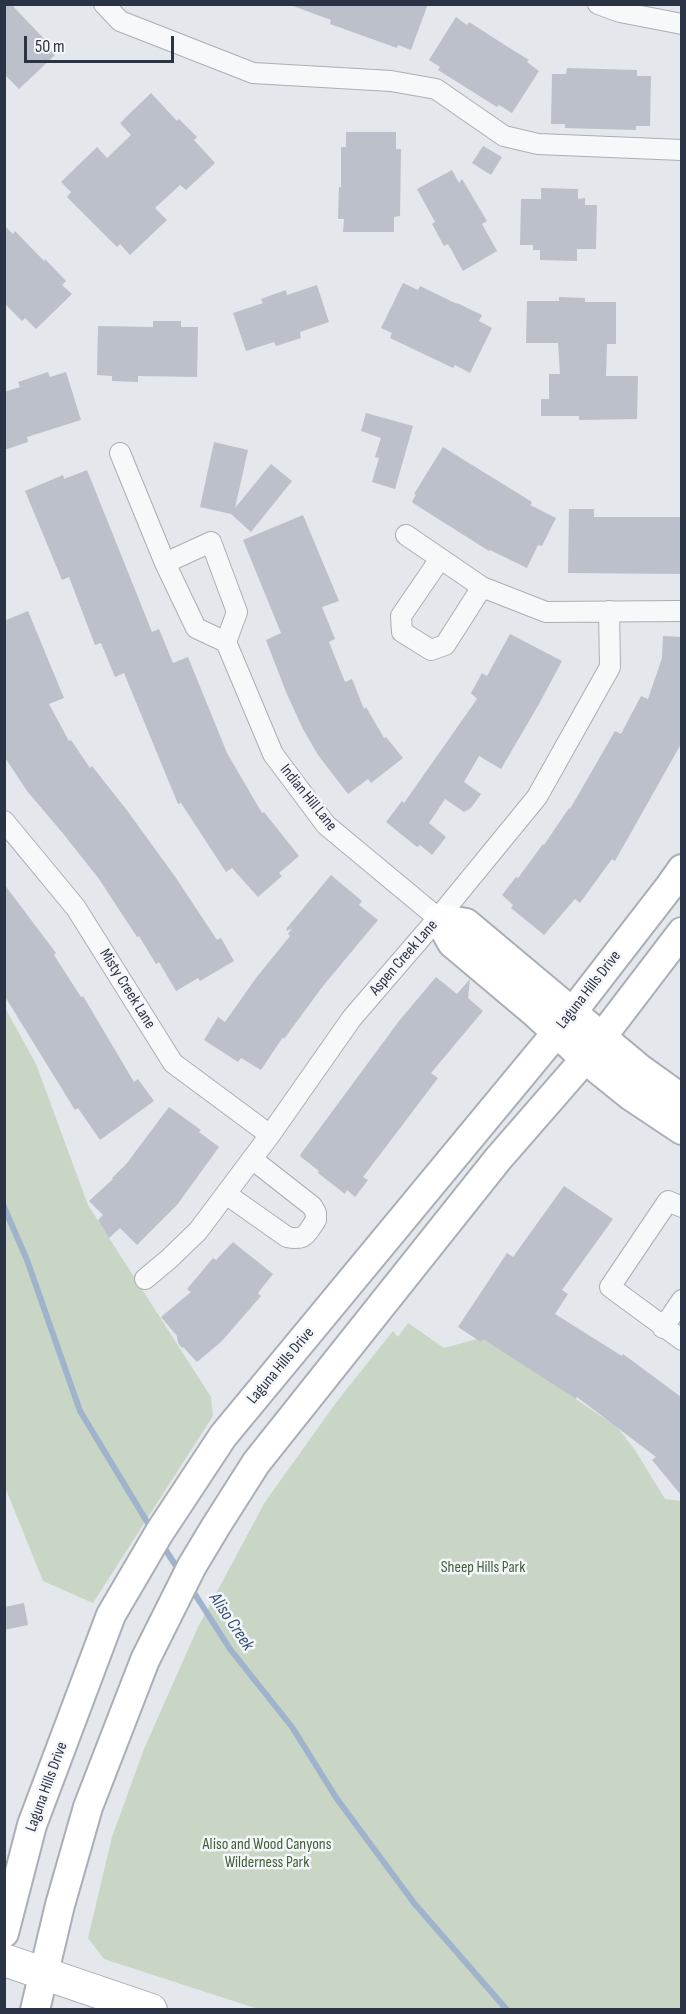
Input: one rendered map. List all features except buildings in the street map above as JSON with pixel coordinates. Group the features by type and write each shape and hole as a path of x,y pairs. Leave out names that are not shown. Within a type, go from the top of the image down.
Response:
{"main road":[{"name":"Laguna Hills Drive","path":"4,1933 32,1825 116,1605 205,1461 230,1427 565,1022 681,869"},
{"name":"Indian Hill Lane","path":"438,918 452,943 565,1022 602,1037 681,1099"},
{"path":"35,2010 60,1905 88,1807 145,1660 192,1566 256,1463 498,1159 585,1059 681,932"},
{"name":"Indian Hill Lane","path":"565,1022 585,1059 631,1096 681,1130"},
{"path":"4,1960 151,2010"}],"street":[{"path":"104,4 120,21 253,74 391,81 436,89 504,136 538,144 681,150"},
{"path":"598,4 620,12 681,24"},
{"path":"120,453 165,563 196,628 226,642 237,612 211,542 165,563"},
{"path":"406,535 482,587 546,612 681,611"},
{"path":"440,559 401,616 402,632 431,651 445,645 482,587"},
{"name":"Aspen Creek Lane","path":"145,1279 198,1232 352,1018 438,918 537,796 610,667 609,611"},
{"name":"Indian Hill Lane","path":"226,642 273,754 326,825 438,918"},
{"name":"Misty Creek Lane","path":"4,821 76,908 174,1063 270,1135"},
{"path":"226,1194 287,1237 298,1239 304,1237 316,1220 316,1213 312,1206 252,1159"},
{"path":"681,1207 668,1201 610,1287 681,1340"},
{"path":"663,1328 681,1300"}],"green space":[{"path":"4,1006 36,1064 88,1205 211,1397 213,1416 93,1603 43,1581 5,1487"},
{"name":"Sheep Hills Park","path":"408,1323 444,1348 484,1337 617,1427 635,1450 665,1499 681,1501 681,2009 258,2009 104,1959 88,1938 112,1837 144,1749 198,1627 265,1502 338,1400 393,1331 398,1337"}],"waterway":[{"name":"Aliso Creek","path":"4,1207 27,1260 80,1411 152,1530"},
{"name":"Aliso Creek","path":"161,1543 180,1572"},
{"name":"Aliso Creek","path":"191,1588 230,1649 292,1727 337,1799 414,1903 507,2010"}],"park label":[{"name":"Aliso and Wood Canyons Wilderness Park","path":"267,1854"}]}
